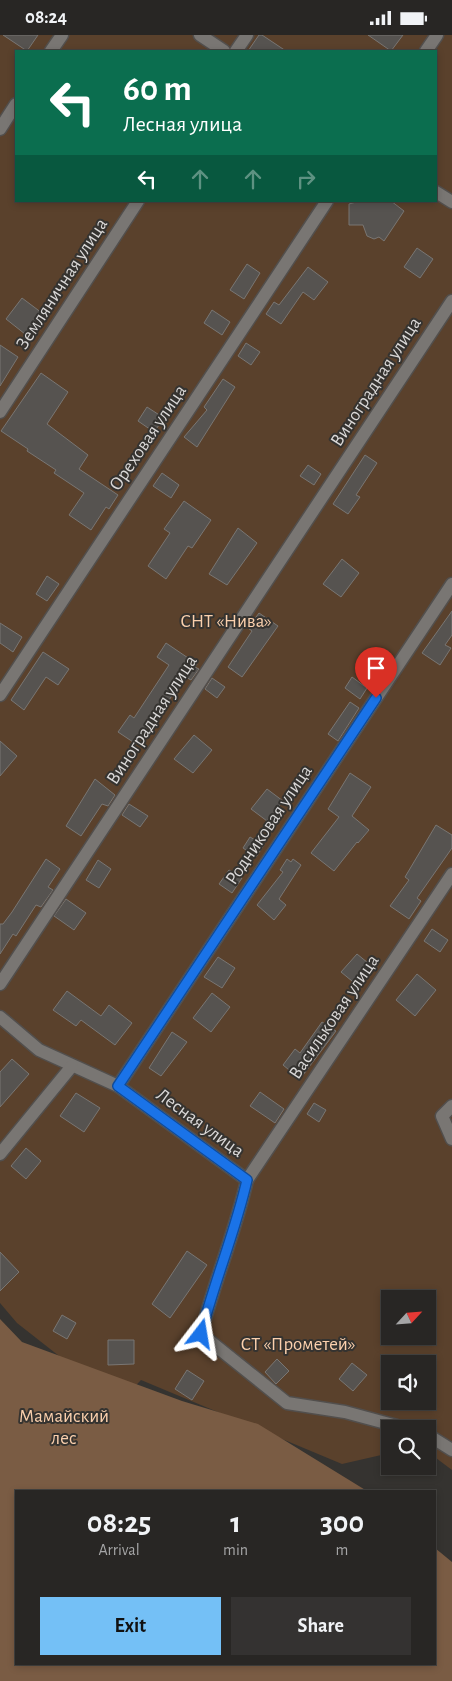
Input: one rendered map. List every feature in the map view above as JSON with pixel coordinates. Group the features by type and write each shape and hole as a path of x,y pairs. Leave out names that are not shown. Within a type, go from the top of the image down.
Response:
{"street":[{"path":"53,50 62,35"},
{"path":"200,35 222,50"},
{"path":"237,50 247,35"},
{"path":"427,50 437,35"},
{"path":"0,129 15,106"},
{"path":"437,193 452,202"},
{"name":"Земляничная улица","path":"0,412 137,202"},
{"name":"Ореховая улица","path":"0,695 326,202"},
{"name":"Виноградная улица","path":"0,984 452,301"},
{"name":"Родниковая улица","path":"118,1086 452,584"},
{"name":"Васильковая улица","path":"247,1180 452,874"},
{"name":"Лесная улица","path":"0,1017 38,1050 118,1086 247,1180 240,1211 201,1334 287,1403 345,1412 381,1422"},
{"path":"0,1154 72,1066"},
{"path":"452,1106 442,1116 452,1139"},
{"path":"436,1440 452,1449"}],"green space":[{"name":"СНТ «Нива»","path":"0,35 452,35 452,1470 436,1458 436,1420 381,1420 381,1455 342,1464 141,1380 119,1403 17,1323 0,1303"},
{"name":"Мамайский лес","path":"0,1319 22,1342 182,1401 258,1424 365,1490 15,1490 15,1665 436,1665 436,1549 452,1562 452,1681 0,1681"}],"building":[{"path":"3,35 38,35 28,50"},
{"path":"259,35 262,35 284,50 249,50"},
{"path":"368,35 403,35 392,50"},
{"path":"356,202 392,202 404,211 384,241 379,237 374,239 367,236 363,225 349,225 349,204"},
{"path":"417,248 433,259 420,278 404,267"},
{"path":"247,264 260,273 244,299 230,290"},
{"path":"308,267 328,282 314,300 303,292 281,324 266,314 274,302 279,305"},
{"path":"22,298 42,313 25,334 6,319"},
{"path":"212,310 230,322 222,335 204,323"},
{"path":"246,343 260,352 251,365 238,356"},
{"path":"0,345 18,357 0,386"},
{"path":"41,373 68,392 47,424 88,455 79,469 118,495 109,509 106,507 91,530 69,515 84,493 54,473 56,470 1,431"},
{"path":"223,379 235,387 197,447 184,437 207,410 204,407"},
{"path":"147,407 164,418 154,432 138,421"},
{"path":"365,455 377,463 356,495 360,497 348,514 333,504"},
{"path":"308,465 321,474 314,485 300,476"},
{"path":"162,473 179,485 171,498 153,486"},
{"path":"184,501 211,520 192,548 188,546 166,579 148,566 170,533 164,529"},
{"path":"238,528 257,543 227,585 209,574"},
{"path":"342,559 359,573 341,597 323,584"},
{"path":"47,576 59,584 47,601 36,594"},
{"path":"452,611 452,635 445,645 451,648 440,665 422,653"},
{"path":"259,613 278,626 242,677 228,667 252,631 248,628"},
{"path":"0,623 22,637 13,652 0,643"},
{"path":"166,643 197,664 195,667 199,669 191,680 184,676 163,710 160,708 136,744 118,732 130,715 134,718 169,665 157,657"},
{"path":"43,652 69,669 58,685 46,677 24,710 11,700"},
{"path":"352,677 367,688 360,699 345,688"},
{"path":"212,678 225,687 217,698 205,689"},
{"path":"350,702 359,708 338,741 328,734"},
{"path":"194,735 212,750 193,773 174,759"},
{"path":"0,741 17,756 0,776"},
{"path":"350,773 371,787 352,816 369,830 334,871 311,853 339,817 328,809"},
{"path":"95,779 115,795 108,806 102,804 81,836 66,826"},
{"path":"267,789 283,801 267,821 251,809"},
{"path":"129,804 148,816 140,827 122,815"},
{"path":"436,825 452,835 452,848 417,898 421,901 409,919 390,906 409,880 405,877"},
{"path":"250,837 264,845 256,857 243,848"},
{"path":"46,859 60,869 48,887 53,890 41,907 36,905 16,936 13,934 0,954 0,924 3,924 12,912"},
{"path":"287,859 291,862 293,859 301,865 279,899 286,905 274,920 257,905 283,872 280,870"},
{"path":"98,860 111,869 99,888 86,880"},
{"path":"229,870 242,878 232,893 219,884"},
{"path":"66,899 86,913 74,930 54,916"},
{"path":"432,929 448,940 440,952 424,941"},
{"path":"357,954 373,967 358,986 341,972"},
{"path":"218,957 235,968 222,988 204,977"},
{"path":"417,974 436,990 415,1016 396,1000"},
{"path":"67,991 101,1016 109,1005 132,1023 115,1045 81,1020 76,1026 53,1010"},
{"path":"212,993 230,1007 211,1032 193,1018"},
{"path":"322,1022 336,1031 300,1079 283,1065 295,1049 300,1053"},
{"path":"172,1032 187,1042 161,1076 149,1068"},
{"path":"12,1059 29,1074 0,1107 0,1072"},
{"path":"260,1092 284,1109 275,1123 250,1106"},
{"path":"76,1093 100,1108 84,1132 60,1116"},
{"path":"314,1103 326,1110 319,1122 307,1114"},
{"path":"26,1148 41,1161 26,1179 11,1166"},
{"path":"187,1251 207,1265 170,1318 152,1304"},
{"path":"0,1252 19,1272 0,1291"},
{"path":"62,1315 76,1323 67,1339 53,1331"},
{"path":"108,1340 134,1340 134,1364 108,1365"},
{"path":"277,1359 289,1371 276,1384 265,1372"},
{"path":"352,1363 367,1375 353,1391 339,1379"},
{"path":"187,1370 204,1381 192,1400 175,1389"}],"route":[{"path":"201,1334 240,1211 247,1180 118,1086 376,698"}],"park label":[{"name":"СТ «Прометей»","path":"298,1344"}]}
